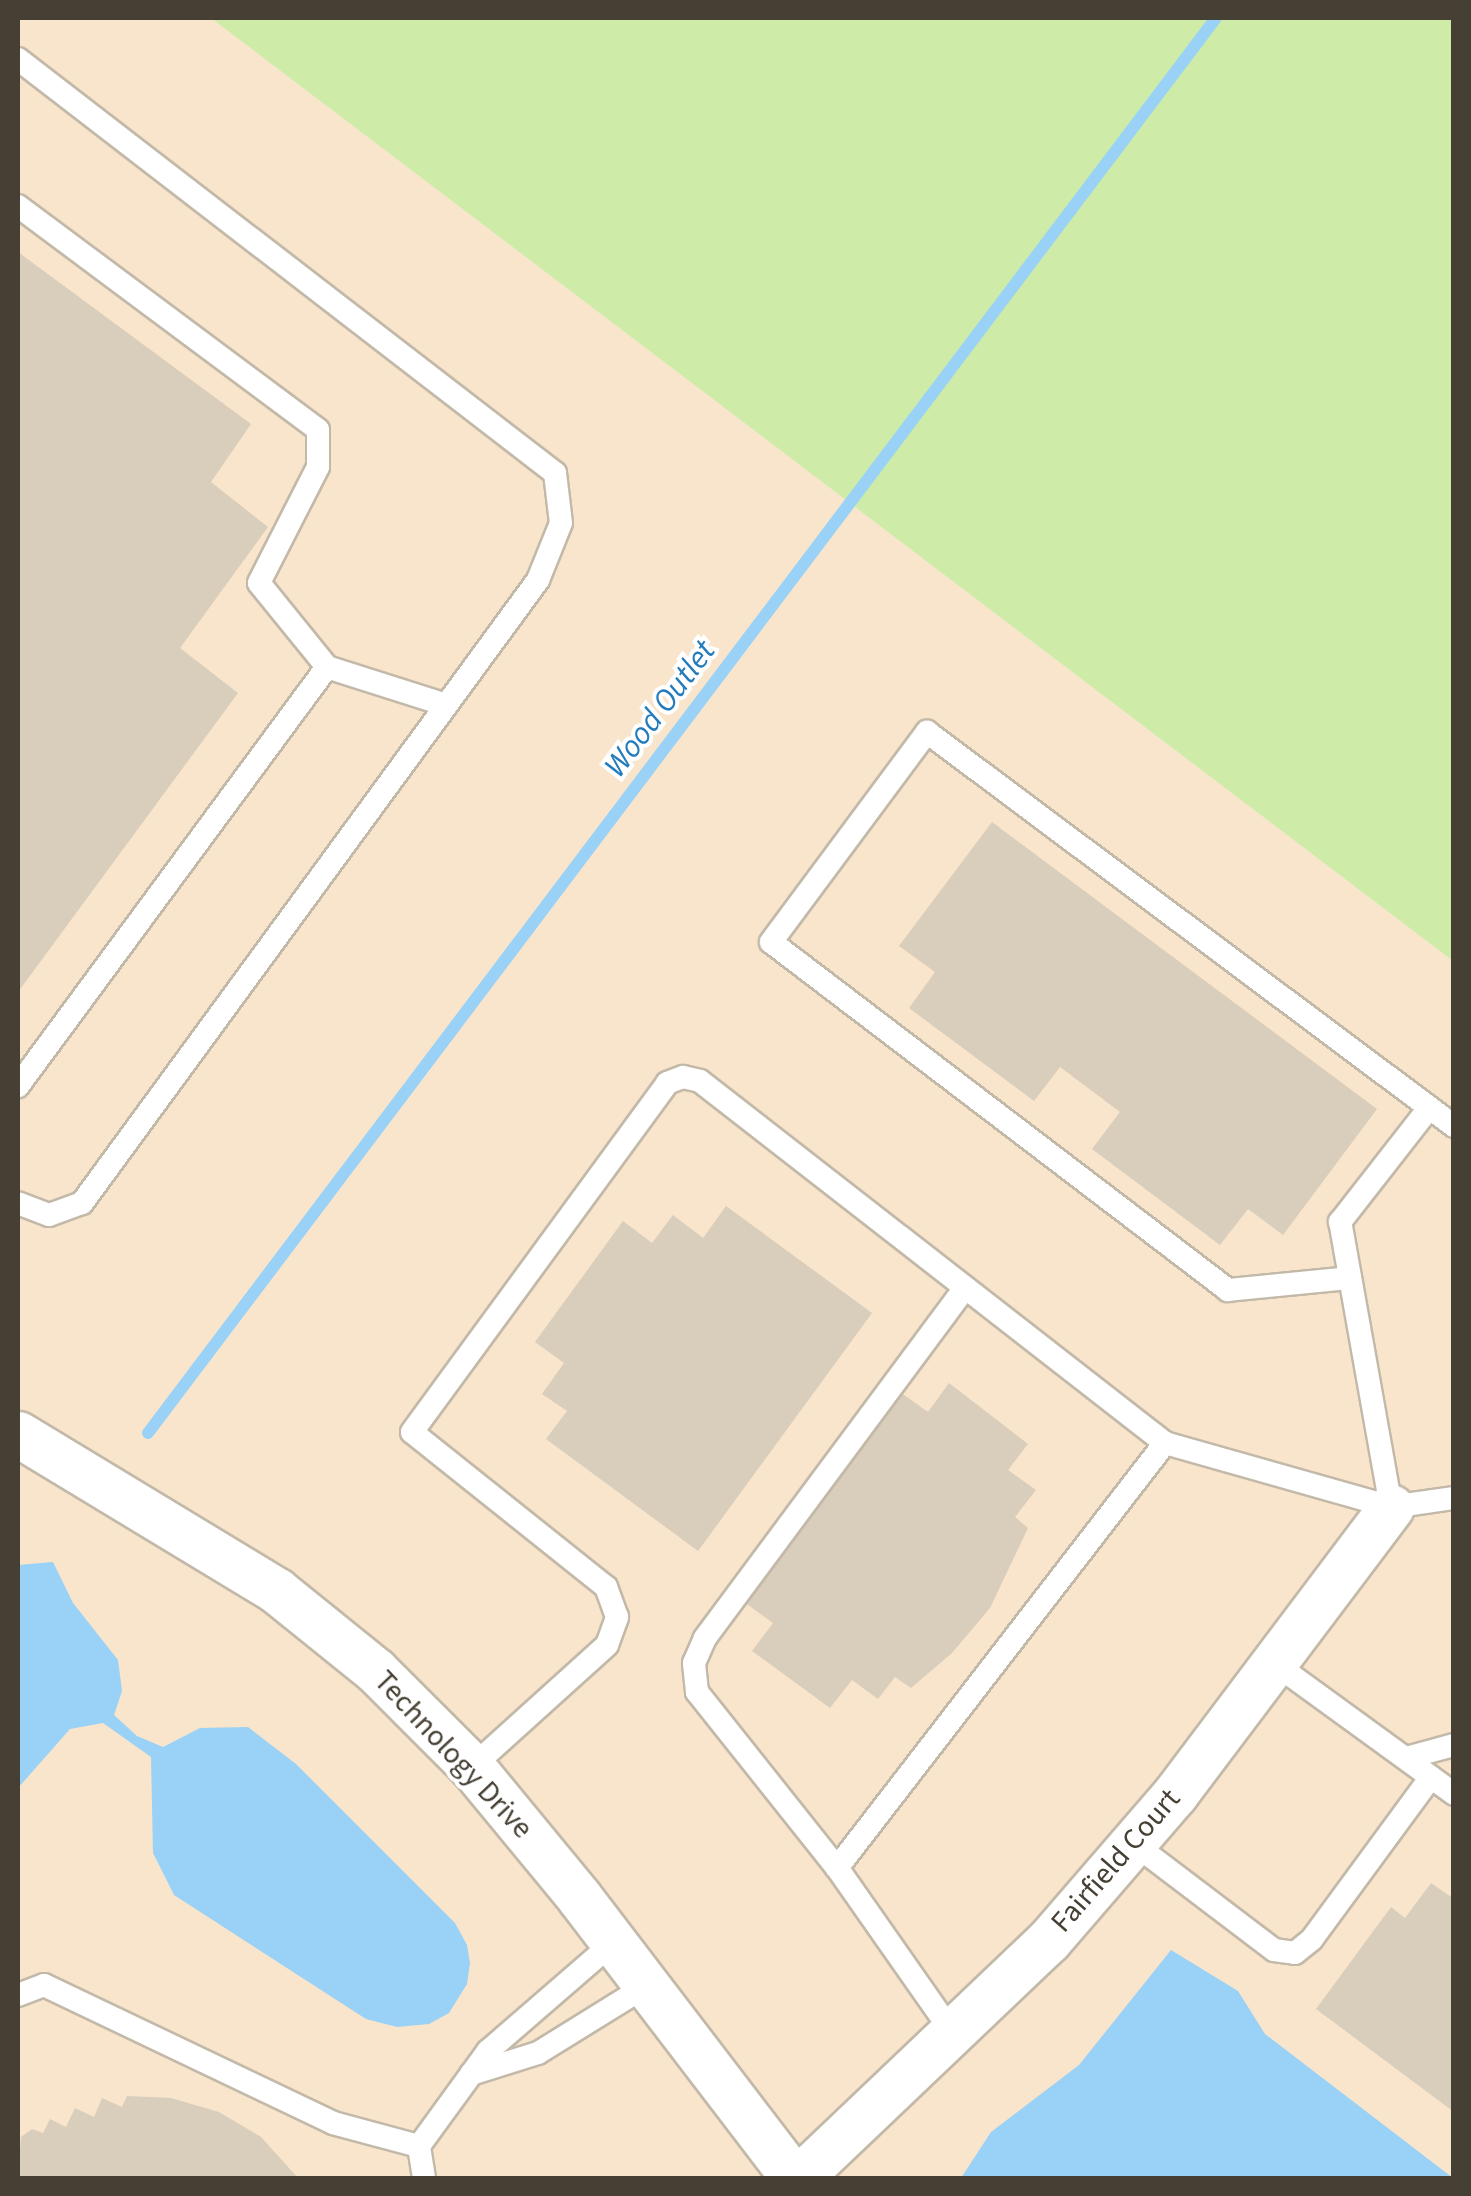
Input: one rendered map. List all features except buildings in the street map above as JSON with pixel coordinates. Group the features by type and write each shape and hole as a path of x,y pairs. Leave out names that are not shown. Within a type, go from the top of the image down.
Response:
{"street":[{"name":"Technology Drive","path":"18,1434 277,1590 375,1670 472,1767 614,1942 796,2178"},
{"name":"Fairfield Court","path":"796,2178 1049,1940 1133,1843 1391,1507"}],"lane":[{"path":"18,59 556,473 561,522 538,580 82,1203 49,1215 18,1203"},
{"path":"18,206 318,430 318,467 259,584 327,667 446,705"},
{"path":"18,1086 327,667"},
{"path":"1350,1278 1228,1290 771,942 927,732 1454,1126"},
{"path":"472,1767 607,1646 617,1617 606,1587 412,1432 667,1083 683,1077 700,1082 1165,1443 1391,1507 1454,1498"},
{"path":"1391,1507 1340,1222 1429,1108"},
{"path":"952,2032 838,1868 697,1692 694,1663 705,1638 965,1288"},
{"path":"838,1868 1165,1443"},
{"path":"1274,1663 1454,1794"},
{"path":"1406,1758 1454,1745"},
{"path":"1133,1843 1274,1950 1295,1953 1312,1939 1431,1777"},
{"path":"424,2178 419,2146 488,2051 614,1942"},
{"path":"18,1996 44,1985 333,2123 419,2146"},
{"path":"470,2074 538,2054 646,1986"}],"shaded area":[{"path":"18,18 211,18 1453,961 1453,2178 18,2178"}],"green space":[{"path":"211,18 1453,18 1453,961"}],"water":[{"path":"53,1562 73,1603 118,1660 122,1691 114,1715 137,1736 163,1747 200,1728 248,1727 296,1764 455,1923 467,1945 470,1963 467,1984 449,2013 429,2024 397,2027 366,2019 174,1895 153,1853 151,1757 103,1723 70,1729 18,1788 18,1565"},
{"path":"1171,1950 1238,1991 1265,2034 1453,2178 961,2178 991,2132 1079,2065"}],"waterway":[{"name":"Wood Outlet","path":"148,1433 1216,18"}]}
